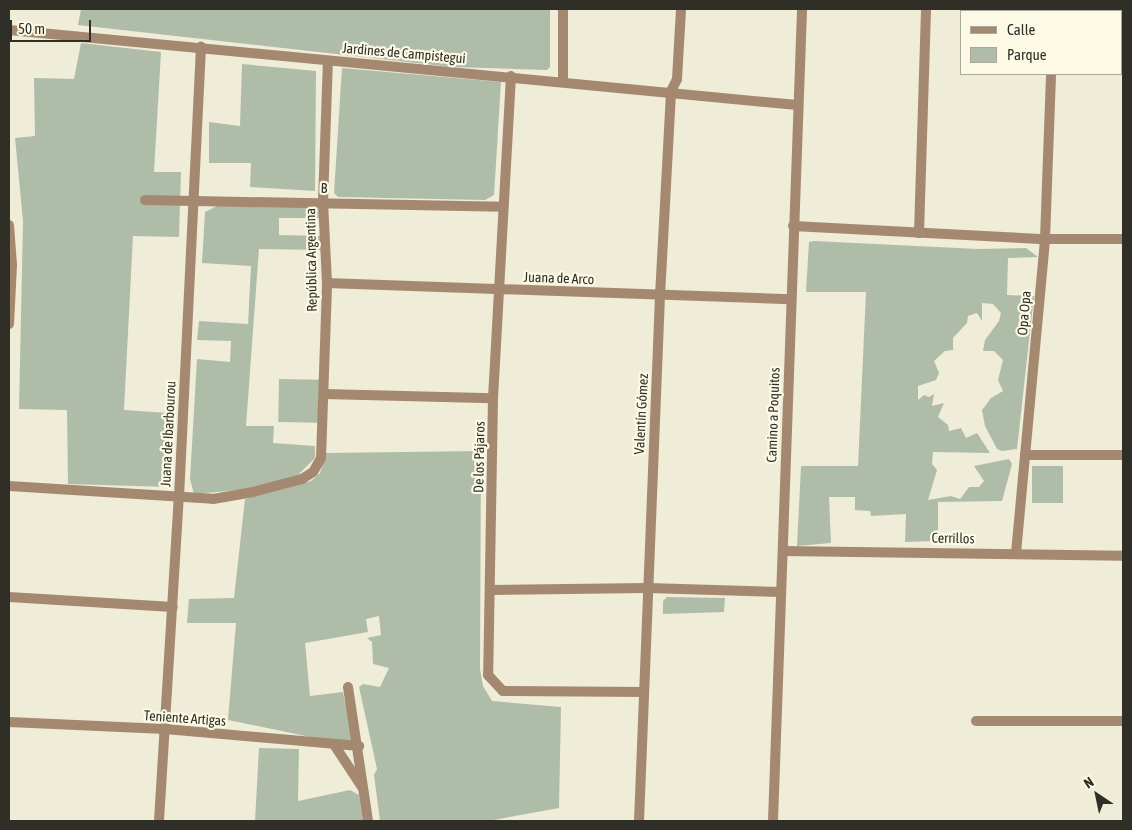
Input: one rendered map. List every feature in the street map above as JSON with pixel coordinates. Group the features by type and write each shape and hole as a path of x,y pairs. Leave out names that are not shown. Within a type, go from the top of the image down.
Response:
{"street":[{"path":"563,9 563,80"},
{"name":"Valentín Gómez","path":"639,821 660,296 671,91 677,79 681,9"},
{"name":"Camino a Poquitos","path":"773,821 790,300 802,9"},
{"path":"919,234 926,9"},
{"name":"Jardines de Campistegui","path":"9,30 201,47 328,61 563,80 797,105"},
{"name":"Juana de Ibarbourou","path":"159,821 179,497 201,47"},
{"name":"República Argentina","path":"179,497 213,498 294,481 313,472 321,458 327,283 323,202 328,61"},
{"name":"Opa Opa","path":"1016,553 1045,239 1052,75"},
{"name":"De los Pájaros","path":"511,76 502,208 493,398 487,667 496,686 503,692 644,692"},
{"name":"B","path":"145,200 193,199 502,208"},
{"path":"9,225 9,324"},
{"path":"793,226 1045,239 1123,238"},
{"name":"Juana de Arco","path":"327,283 790,300"},
{"path":"324,394 493,398"},
{"path":"1025,455 1123,455"},
{"path":"9,486 179,497"},
{"name":"Cerrillos","path":"783,551 1123,556"},
{"path":"490,590 648,588 781,592"},
{"path":"9,598 173,607"},
{"path":"348,687 348,702 359,746 362,788 368,821"},
{"path":"976,721 1123,721"},
{"name":"Teniente Artigas","path":"9,722 164,730 335,746 359,746"},
{"path":"335,746 362,788"}],"green space":[{"path":"81,9 550,9 550,67 547,70 452,67 78,25"},
{"path":"81,43 161,52 154,172 181,172 179,237 133,236 124,410 168,413 168,487 68,484 67,410 19,409 23,221 15,138 35,136 34,78 74,79"},
{"path":"242,64 316,71 315,191 250,187 251,163 209,163 209,122 240,126"},
{"path":"342,68 501,82 494,195 485,200 338,197 334,193"},
{"path":"217,206 317,207 324,218 279,218 279,235 324,236 323,250 259,249 246,426 274,426 273,443 315,446 315,458 298,475 250,489 194,494 190,479 197,359 230,362 231,341 197,340 199,321 248,324 251,266 202,263 205,212"},
{"path":"809,242 978,249 1026,248 1038,257 1008,258 1007,295 1034,296 1017,449 1002,451 997,449 985,426 982,410 991,398 1003,391 998,380 1003,360 994,351 983,351 985,340 999,321 1001,313 993,304 982,303 982,321 977,313 968,316 967,323 953,338 953,350 945,351 934,361 939,373 936,380 918,386 918,400 924,395 929,397 934,394 932,406 944,403 938,417 948,425 949,431 961,428 966,438 977,433 990,453 933,452 932,464 937,470 928,500 951,496 960,499 969,487 979,487 984,481 974,466 1009,459 1012,464 1002,501 938,502 938,541 905,542 906,514 871,516 870,511 855,510 855,497 829,497 831,543 797,546 801,466 858,466 866,292 806,292"},
{"path":"279,379 319,380 318,423 278,422"},
{"path":"481,451 480,669 483,686 492,701 561,707 559,808 488,821 380,821 374,775 377,769 359,687 363,684 380,687 389,668 373,664 372,642 367,638 381,635 379,616 366,619 368,632 305,643 310,696 343,692 353,742 325,740 228,720 236,623 187,623 189,599 234,598 245,499 311,481 320,473 326,453"},
{"path":"1032,466 1063,466 1063,503 1032,503"},
{"path":"667,597 725,598 724,612 663,614 663,601"},
{"path":"259,748 299,749 298,801 350,790 359,795 363,821 255,821"}]}
